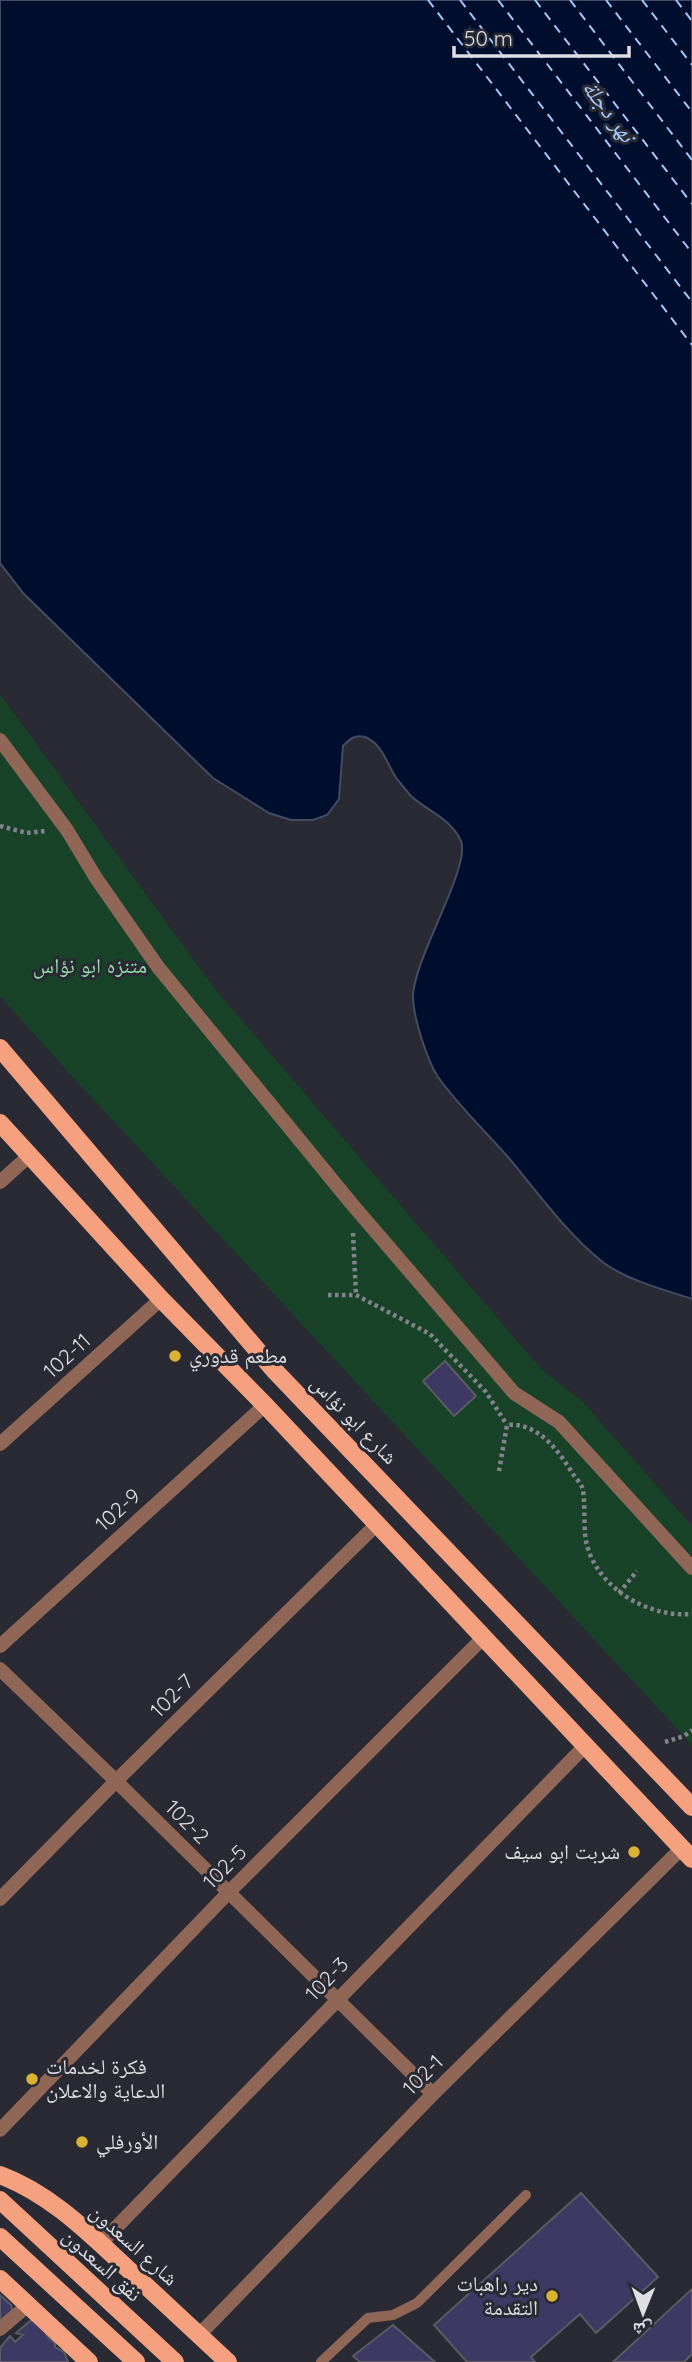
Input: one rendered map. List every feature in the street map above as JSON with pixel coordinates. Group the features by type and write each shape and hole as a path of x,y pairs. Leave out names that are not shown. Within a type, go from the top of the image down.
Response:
{"main road":[{"name":"شارع ابو نؤاس","path":"0,1048 274,1370 692,1807"},
{"path":"0,1123 161,1300 265,1405 687,1854"},
{"name":"شارع السعدون","path":"0,2175 18,2182 48,2200 228,2362"},
{"name":"نفق السعدون","path":"0,2200 175,2362"},
{"path":"0,2237 136,2362"},
{"path":"0,2279 89,2362"}],"street":[{"path":"0,740 67,830 96,878 158,967 351,1203 514,1393 559,1422 692,1567"},
{"path":"0,1182 29,1156"},
{"name":"102-11","path":"0,1444 161,1300"},
{"name":"102-9","path":"0,1646 265,1405"},
{"name":"102-7","path":"0,1899 376,1525"},
{"name":"102-5","path":"0,2130 229,1892 483,1638"},
{"name":"102-2","path":"0,1669 433,2094"},
{"name":"102-3","path":"100,2244 586,1745"},
{"name":"102-1","path":"199,2335 433,2094 687,1854"},
{"path":"0,2329 28,2305"}],"lane":[{"path":"321,2362 368,2318 393,2315 417,2303 526,2195"}],"path":[{"path":"0,826 27,833 67,830"},
{"path":"351,1203 356,1295"},
{"path":"328,1295 356,1295 430,1334 460,1363 486,1392 507,1425 499,1471"},
{"path":"453,1370 460,1363"},
{"path":"468,1387 476,1381"},
{"path":"507,1425 515,1424 535,1431 549,1441 567,1464 582,1488 586,1543 596,1569 619,1593 669,1613 692,1614"},
{"path":"619,1593 637,1571"},
{"path":"665,1742 684,1736 692,1730"}],"green space":[{"name":"متنزه ابو نؤاس","path":"0,694 214,988 542,1370 582,1401 692,1526 692,1745 0,996"}],"water":[{"name":"نهر دجلة","path":"0,0 692,0 692,1299 624,1275 590,1252 553,1213 438,1077 421,1038 413,996 422,959 458,871 462,854 461,841 451,826 410,795 376,745 365,737 358,736 343,746 339,799 327,815 313,820 291,820 269,813 213,778 24,594 0,563"}],"building":[{"path":"445,1361 476,1396 454,1416 423,1381"},
{"name":"دير راهبات التقدمة","path":"581,2193 658,2277 596,2333 580,2314 531,2357 535,2362 467,2362 434,2325"},
{"path":"692,2289 692,2354 684,2362 613,2362"},
{"path":"0,2295 12,2309 11,2313 0,2321"},
{"path":"30,2321 35,2321 44,2330 55,2343 55,2347 64,2352 68,2362 0,2362 0,2348 10,2336 15,2342 23,2335 16,2333"},
{"path":"393,2325 435,2362 360,2362 353,2356"}],"ferry route":[{"path":"428,0 692,345"},
{"path":"460,0 692,302"},
{"path":"498,0 692,253"},
{"path":"535,0 692,204"},
{"path":"570,0 692,160"},
{"path":"606,0 692,112"},
{"path":"642,0 692,65"},
{"path":"676,0 692,21"}],"place":[{"name":"مطعم قدوري","path":"175,1356"},
{"name":"شربت ابو سيف","path":"634,1852"},
{"name":"فكرة لخدمات الدعاية والاعلان","path":"32,2079"},
{"name":"الأورفلي","path":"82,2142"},
{"name":"دير راهبات التقدمة","path":"552,2296"}]}
